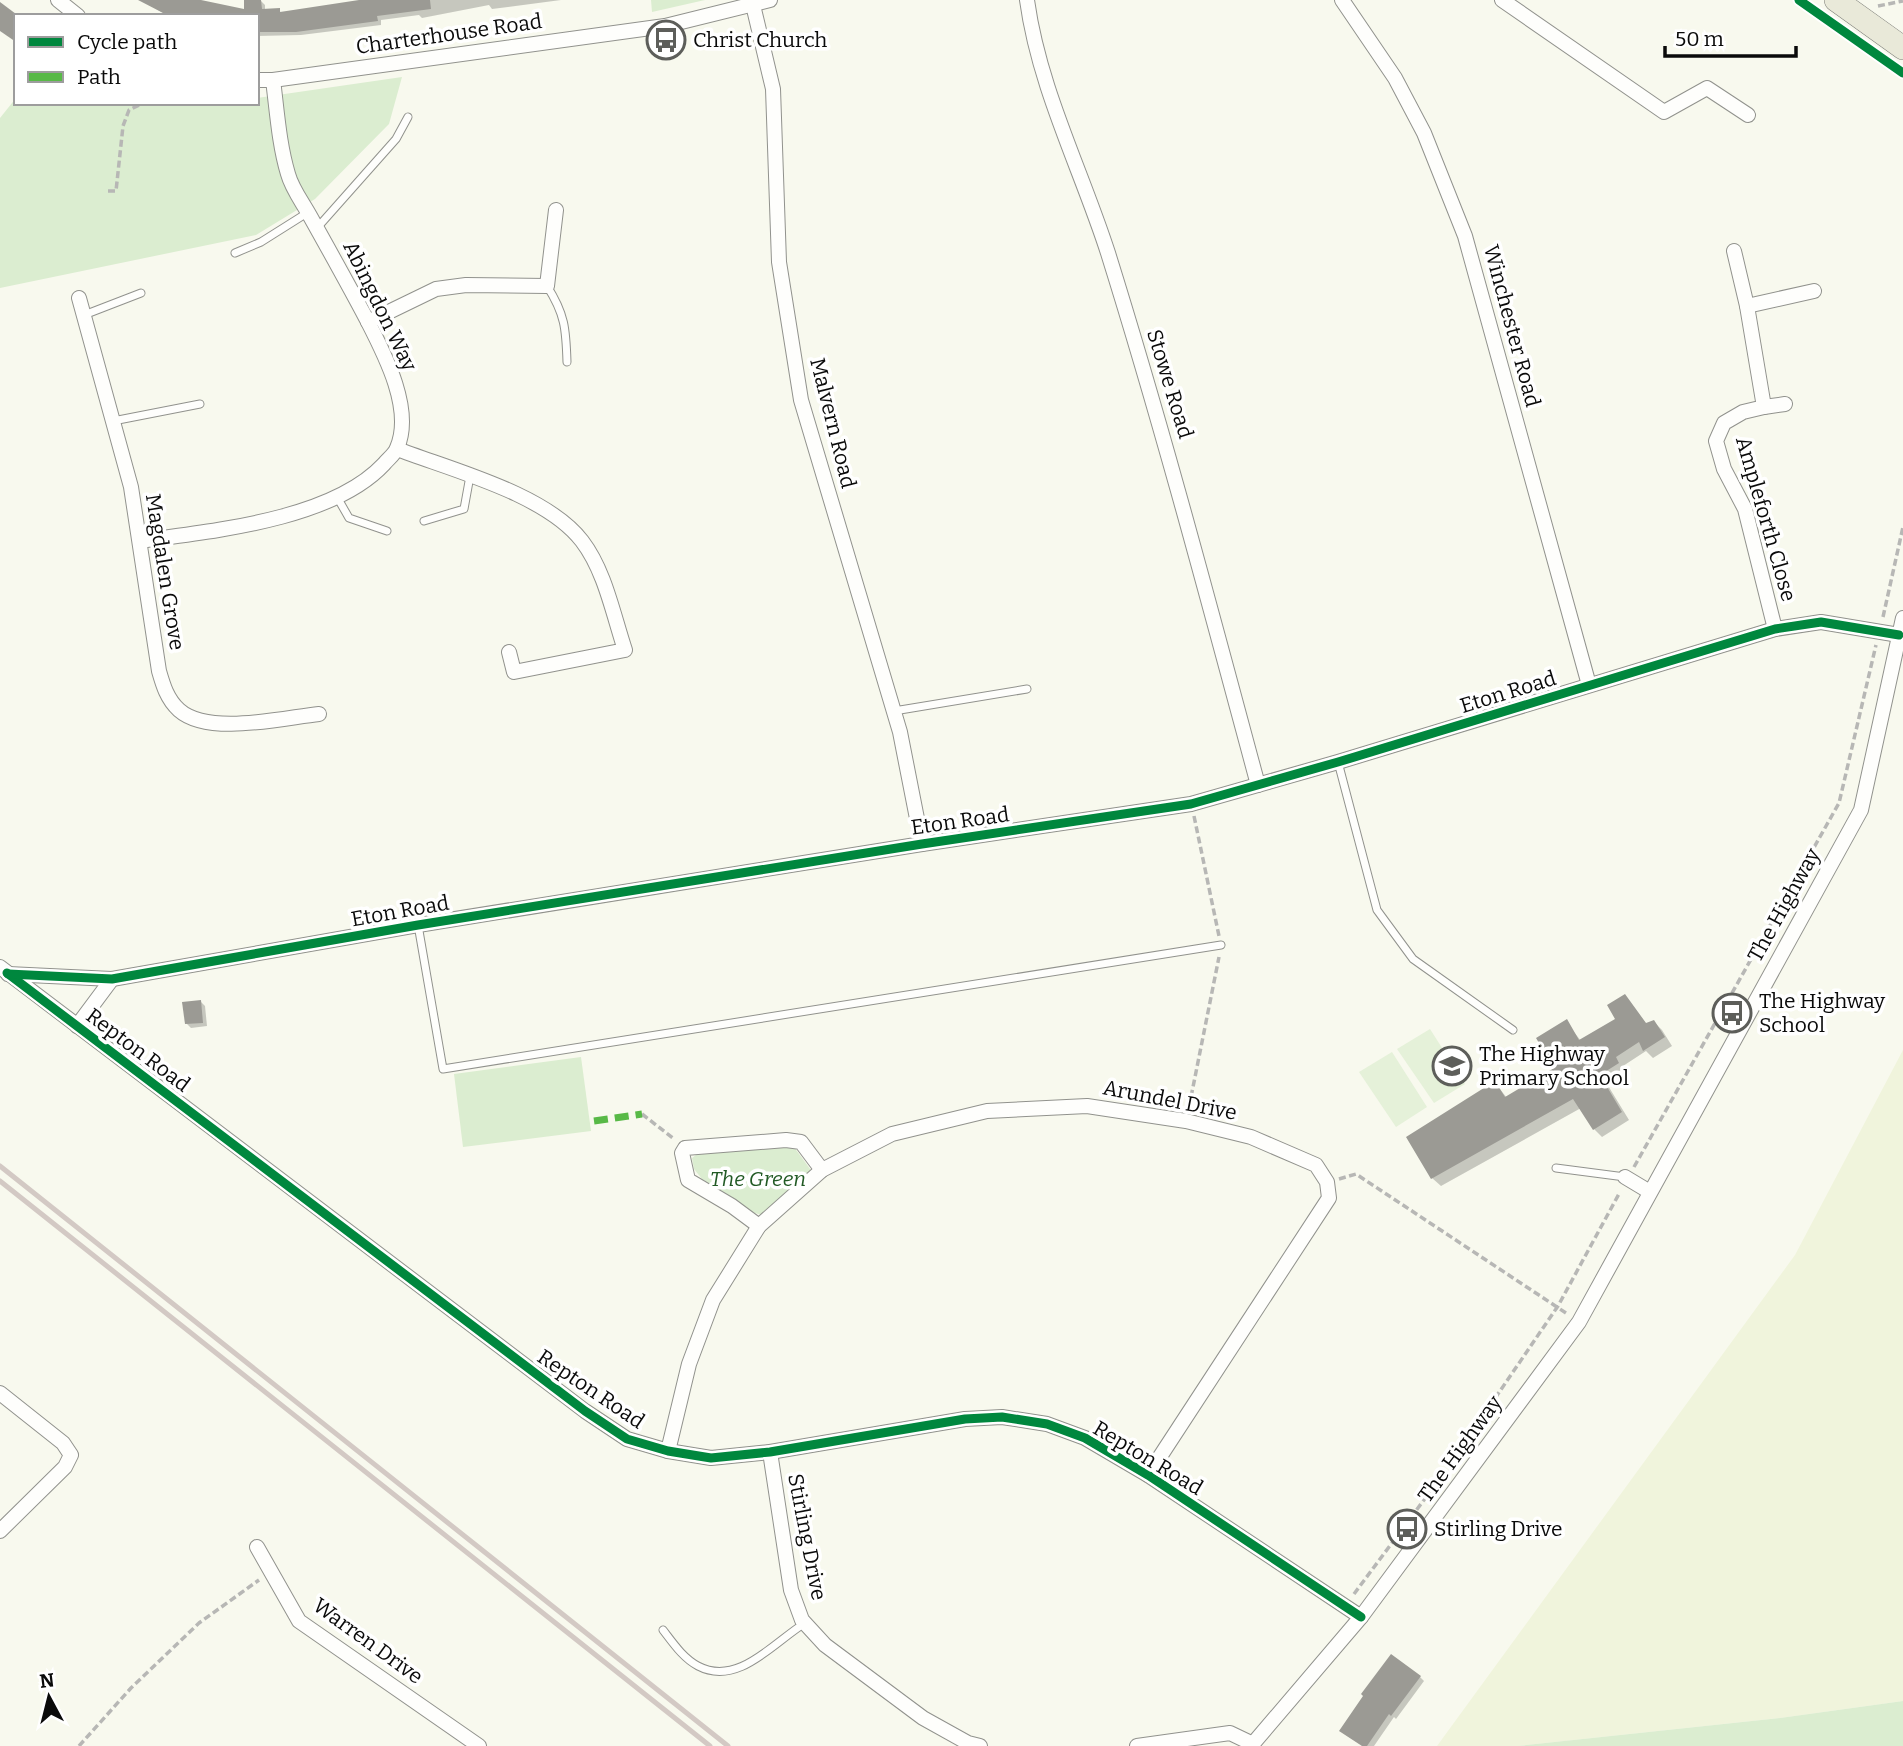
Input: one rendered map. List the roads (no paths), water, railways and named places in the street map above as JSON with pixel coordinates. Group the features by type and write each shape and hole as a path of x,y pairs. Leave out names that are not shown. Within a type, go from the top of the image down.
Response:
{"main road":[{"path":"1836,0 1903,48"}],"street":[{"path":"58,0 76,14"},
{"name":"Charterhouse Road","path":"259,80 665,26 770,0"},
{"name":"Stowe Road","path":"1027,0 1041,67 1106,249 1166,444 1258,785"},
{"name":"Winchester Road","path":"1342,0 1395,78 1424,133 1465,236 1589,685"},
{"path":"1502,0 1664,112 1707,88 1748,115"},
{"name":"Malvern Road","path":"753,5 773,89 779,262 801,400 900,732 922,844"},
{"name":"Abingdon Way","path":"273,80 280,142 288,177 368,321 402,401 402,424 397,449"},
{"path":"368,321 436,289 466,285 547,286 556,210"},
{"name":"Ampleforth Close","path":"1734,251 1747,306 1764,407"},
{"path":"1747,306 1814,291"},
{"name":"Magdalen Grove","path":"79,298 131,487 159,671 165,693 180,711 205,722 235,723 318,714"},
{"name":"Ampleforth Close","path":"1775,629 1745,509 1724,469 1716,441 1724,423 1743,412 1785,404"},
{"path":"140,541 233,528 287,515 336,497 375,473 397,449 524,497 559,517 582,541 599,573 625,650 514,672 509,652"},
{"name":"The Highway","path":"1252,1745 1361,1617 1579,1322 1861,810 1903,618"},
{"name":"Eton Road","path":"4,970 112,979 418,925 1191,804 1775,629 1821,622 1899,635"},
{"name":"Repton Road","path":"4,970 584,1411 627,1439 668,1451 711,1458 770,1452 965,1419 1002,1418 1047,1424 1086,1438 1148,1475 1361,1617"},
{"path":"77,1026 112,979"},
{"name":"Arundel Drive","path":"668,1451 689,1364 713,1300 759,1226 822,1170 892,1134 987,1111 1087,1106 1186,1121 1251,1137 1316,1165 1327,1182 1329,1198 1148,1475"},
{"path":"759,1226 732,1206 688,1180 682,1153 685,1148 786,1140 801,1142 822,1170"},
{"path":"1627,1178 1650,1192"},
{"path":"0,1393 63,1443 71,1455 65,1467 0,1531"},
{"name":"Stirling Drive","path":"770,1452 791,1590 805,1623 825,1644 923,1718 968,1743 980,1746"},
{"name":"Warren Drive","path":"257,1546 299,1620 480,1746"},
{"path":"1138,1746 1230,1733 1252,1745"}],"lane":[{"path":"317,228 397,139 408,117"},
{"path":"234,253 261,242 308,212"},
{"path":"547,286 560,307 566,328 567,362"},
{"path":"84,315 141,293"},
{"path":"113,421 200,404"},
{"path":"424,522 464,509 470,476"},
{"path":"336,497 349,518 387,531"},
{"path":"894,711 1027,689"},
{"path":"1338,762 1377,910 1413,959 1513,1030"},
{"path":"418,925 443,1069 1221,945"},
{"path":"1556,1168 1627,1178"},
{"path":"663,1630 697,1666 722,1671 753,1661 805,1623"}],"railway":[{"path":"0,1166 728,1746"},
{"path":"0,1181 710,1746"}],"place":[{"name":"Christ Church","path":"666,40"},
{"name":"The Highway School","path":"1732,1013"},
{"name":"The Highway Primary School","path":"1452,1066"},
{"name":"Stirling Drive","path":"1407,1529"}],"park label":[{"name":"The Green","path":"758,1179"}]}
